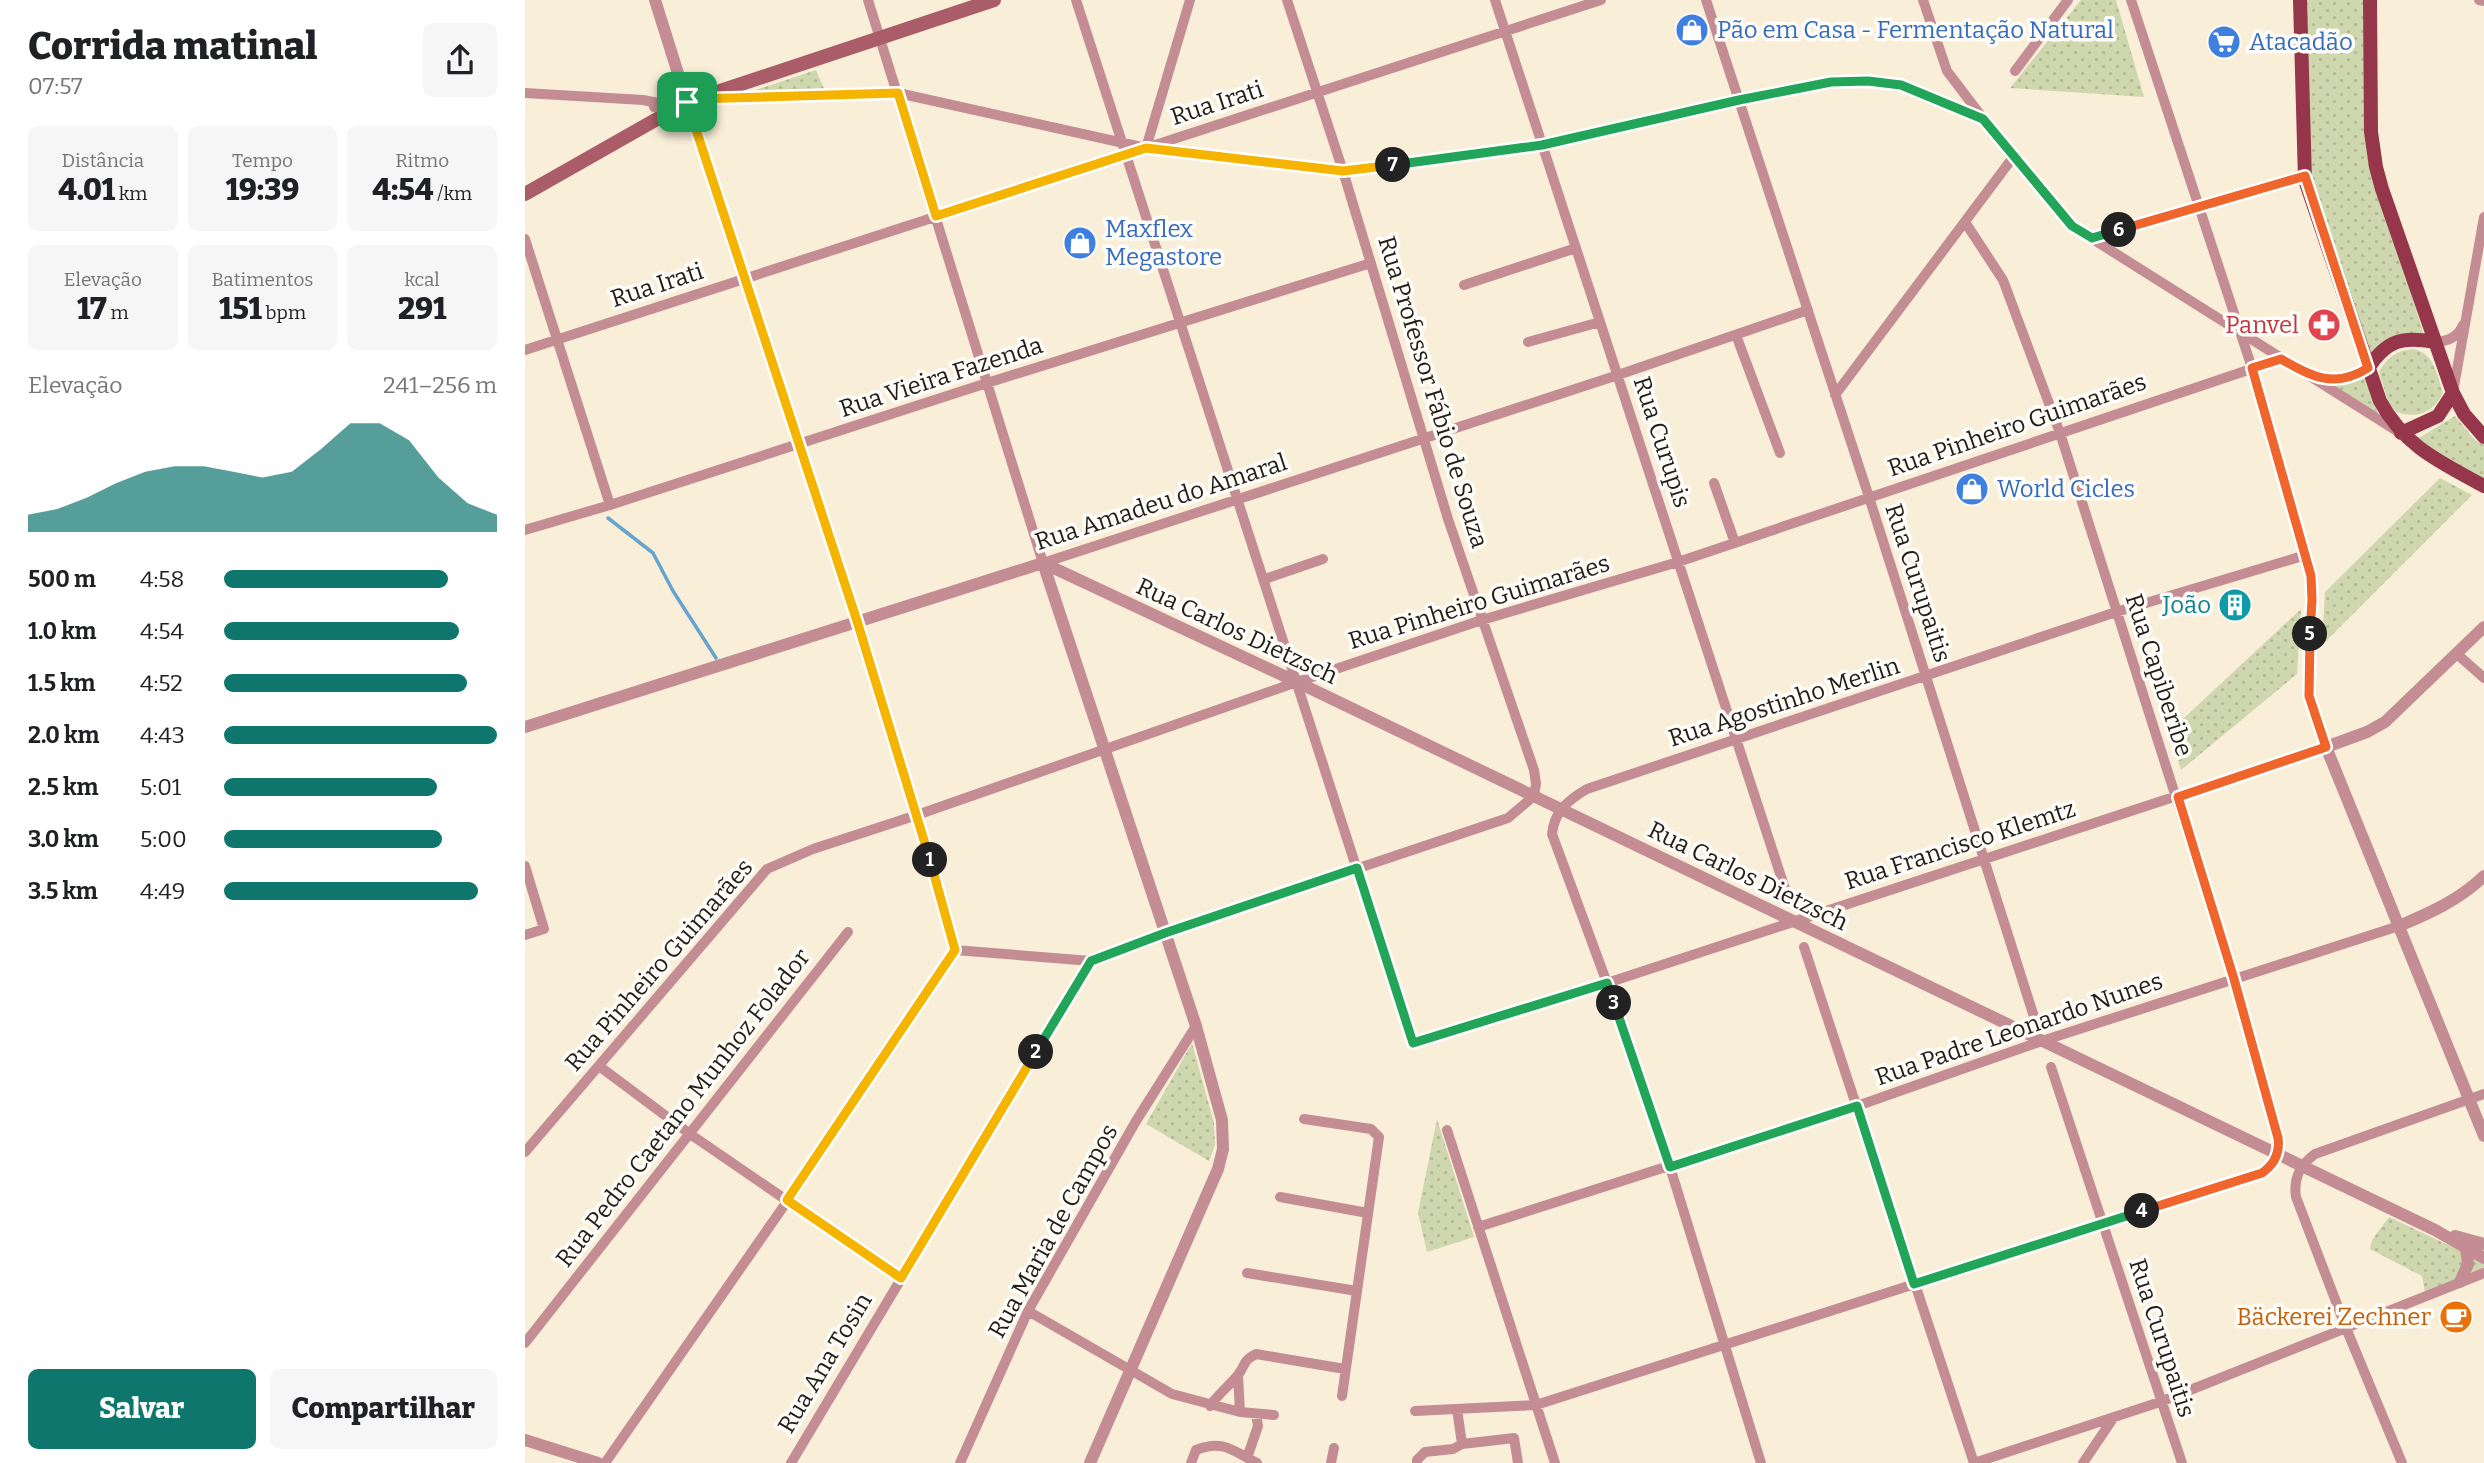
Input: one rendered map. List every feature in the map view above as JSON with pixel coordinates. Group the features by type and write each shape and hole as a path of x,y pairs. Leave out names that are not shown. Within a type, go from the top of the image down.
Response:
{"main road":[{"path":"525,194 691,101 994,0"},
{"path":"2300,0 2305,176 2380,401 2401,433 2435,460 2484,486"},
{"path":"2371,0 2371,132 2376,167 2453,393 2464,414 2484,437"},
{"path":"2368,368 2381,350 2392,343 2411,339 2435,342"},
{"path":"2401,433 2438,416 2453,393"}],"street":[{"path":"605,1463 787,1200 955,950 917,815 857,621 745,279 691,101 655,0"},
{"path":"868,0 1043,563 1196,1026 1222,1120 1223,1149 1218,1169 1090,1463"},
{"path":"1076,0 1357,868"},
{"path":"1146,148 1190,0"},
{"name":"Rua Professor Fábio de Souza","path":"1286,0 1343,171 1482,620 1534,770 1534,796"},
{"name":"Rua Curupis","path":"1495,0 1788,898"},
{"name":"Rua Irati","path":"525,350 1601,0"},
{"name":"Rua Curupaitis","path":"1706,0 1869,498 2035,1020"},
{"path":"1923,0 1947,71 1983,119 2072,226 2401,433"},
{"path":"2015,71 2068,0"},
{"path":"2131,0 2252,368 2306,555 2311,576 2312,600 2309,696 2326,747 2484,1136"},
{"path":"691,101 898,93 1146,148 1343,171 1542,145 1831,82 1868,81 1901,85 1983,119"},
{"path":"525,93 653,102"},
{"path":"1835,396 2014,156"},
{"path":"2092,238 2305,176"},
{"path":"2453,393 2484,217"},
{"name":"Rua Capiberibe","path":"1965,222 2003,280 2060,433 2234,979 2278,1138 2277,1154"},
{"path":"525,239 610,505"},
{"path":"1464,285 1576,248"},
{"name":"Rua Vieira Fazenda","path":"525,530 1371,263"},
{"name":"Rua Amadeu do Amaral","path":"525,727 1043,563 1808,310"},
{"path":"1528,342 1600,322"},
{"path":"2435,342 2454,338 2464,322"},
{"path":"1736,335 1780,453"},
{"name":"Rua Pinheiro Guimarães","path":"525,1152 767,869 813,849 1297,682 1482,620 1678,562 2281,359"},
{"path":"2311,376 2328,380 2346,379 2368,368"},
{"path":"1714,483 1735,543"},
{"name":"Rua Agostinho Merlin","path":"1561,809 1573,797 1587,789 2116,612 2306,555"},
{"path":"1265,579 1323,559"},
{"name":"Rua Carlos Dietzsch","path":"1043,563 1297,682 2435,1230 2484,1258"},
{"name":"Rua Francisco Klemtz","path":"1357,868 1413,1043 1607,983 2178,797 2367,732 2385,722 2484,627"},
{"path":"2457,654 2484,678"},
{"path":"955,950 1091,961 1165,933 1508,818 1534,796"},
{"path":"1561,809 1553,825 1552,834 1670,1167 1761,1463"},
{"path":"525,866 544,929 525,935"},
{"name":"Rua Padre Leonardo Nunes","path":"1478,1227 1857,1106 2042,1041 2399,926 2435,911 2469,890 2484,876"},
{"name":"Rua Pedro Caetano Munhoz Folador","path":"525,1343 848,932"},
{"path":"1804,947 1974,1463 2160,1402 2484,1273"},
{"name":"Rua Ana Tosin","path":"790,1463 1091,961"},
{"name":"Rua Maria de Campos","path":"960,1463 1028,1311 1136,1121 1196,1026"},
{"path":"599,1066 690,1133 901,1278"},
{"name":"Rua Curupaitis","path":"2051,1067 2182,1463"},
{"path":"2402,1463 2296,1197 2296,1178 2302,1166 2315,1154 2484,1094"},
{"path":"1304,1119 1371,1129 1379,1137 1342,1396"},
{"path":"1447,1130 1555,1463"},
{"path":"1415,1411 1536,1405 2262,1173 2273,1164 2277,1154"},
{"path":"1280,1197 1368,1213"},
{"name":"Rua Carlos Dietzsch","path":"2435,1230 2484,1244"},
{"path":"2460,1282 2468,1264 2466,1248"},
{"path":"1247,1273 1357,1291"},
{"path":"1028,1311 1172,1394 1210,1406 1274,1415"},
{"path":"1210,1406 1225,1386 1238,1375 1246,1359 1256,1354 1345,1369"},
{"path":"1238,1375 1240,1412"},
{"path":"1457,1409 1462,1444"},
{"path":"1247,1458 1258,1426 1256,1414"},
{"path":"2083,1463 2114,1417"},
{"path":"1417,1463 1425,1452 1453,1449 1462,1444 1514,1438 1518,1463"},
{"path":"525,1440 589,1462"},
{"path":"1191,1463 1196,1450 1211,1444 1219,1445 1257,1463"},
{"path":"1331,1463 1333,1448"}],"green space":[{"path":"2081,0 2116,0 2144,97 2010,88"},
{"path":"2305,0 2366,0 2367,152 2424,335 2371,355 2312,183"},
{"path":"816,70 826,93 747,93"},
{"path":"2414,349 2431,360 2443,392 2430,410 2410,415 2395,411 2388,401 2379,372 2393,355"},
{"path":"2364,376 2378,414 2329,384 2348,382"},
{"path":"2455,416 2474,439 2484,445 2484,478 2436,452 2419,438"},
{"path":"2440,478 2472,495 2322,645 2325,592"},
{"path":"2301,609 2297,674 2181,770 2169,732"},
{"path":"1192,1043 1214,1123 1215,1145 1209,1161 1146,1124"},
{"path":"1437,1119 1474,1237 1427,1252 1418,1213"},
{"path":"2389,1217 2484,1262 2484,1268 2425,1292 2422,1276 2370,1249 2372,1240"}],"waterway":[{"path":"608,518 653,553 673,591 716,658"}],"place":[{"name":"Pão em Casa - Fermentação Natural","path":"1692,30"},
{"name":"Atacadão","path":"2224,42"},
{"name":"Maxflex Megastore","path":"1080,243"},
{"name":"Panvel","path":"2324,325"},
{"name":"World Cicles","path":"1972,489"},
{"name":"João","path":"2235,605"},
{"name":"Bäckerei Zechner","path":"2456,1317"}],"route":[{"path":"1868,81 1901,85 1983,119 2072,226 2092,238 2305,176 2368,368 2346,379 2328,380 2311,376 2281,359 2252,368 2311,576 2309,696 2326,747 2178,797 2234,979 2278,1138 2279,1148 2273,1164 2262,1173 1914,1284 1857,1106 1670,1167 1607,983 1413,1043 1357,868 1091,961 901,1278 787,1200 955,950 917,815 857,621 687,102 696,99 898,93 936,216 1146,148 1343,171 1542,145 1831,82 1868,81"}]}
